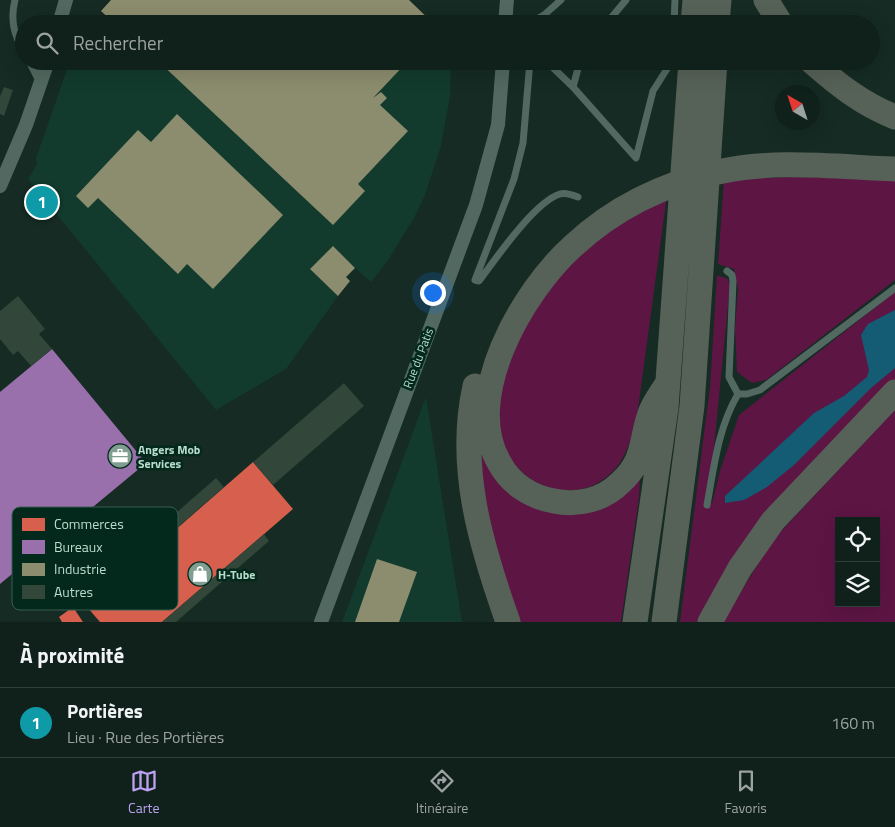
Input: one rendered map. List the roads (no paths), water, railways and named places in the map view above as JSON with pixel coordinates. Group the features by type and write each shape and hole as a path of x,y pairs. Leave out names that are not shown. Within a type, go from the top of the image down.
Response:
{"highway":[{"path":"694,15 695,0"},
{"path":"718,15 719,0"},
{"path":"766,0 775,15"},
{"path":"635,622 668,382 690,70"},
{"path":"664,622 692,406 714,70"},
{"path":"821,70 840,87 873,108 895,117"},
{"path":"508,622 482,541 469,472 469,422 477,376 493,333 535,264 558,240 602,214 616,211 647,194 683,181 719,171 798,159 895,154"},
{"path":"798,159 895,169"},
{"path":"602,214 555,264 525,304 498,360 489,390 488,431 495,457 507,474 521,488 546,500 573,503 598,498 619,484 634,467 643,449 651,410 668,382"},
{"path":"710,622 740,568 773,521 895,392"}],"street":[{"path":"62,15 66,0"},
{"path":"506,15 507,0"},
{"path":"0,186 45,70"},
{"name":"Rue du Patis","path":"321,622 476,205 498,126 501,70"}],"lane":[{"path":"15,30 12,23 16,0"},
{"path":"540,15 561,0"},
{"path":"614,15 626,0"},
{"path":"674,15 675,0"},
{"path":"33,70 40,84"},
{"path":"529,70 522,143 514,179 475,280 479,281 506,244 538,209 560,194 569,194 578,198"},
{"path":"555,70 573,87 636,158 653,91 666,70"},
{"path":"573,87 578,70"},
{"path":"727,271 732,274 734,281 729,377 738,394"},
{"path":"738,394 747,394 760,390 895,288"},
{"path":"706,505 720,434 728,411 738,394"}],"water":[{"path":"895,310 895,368 871,388 794,465 767,487 744,500 725,503 725,496 814,413 844,396 867,377 869,370 861,335 868,324"}],"place":[{"name":"Portières","path":"42,202"},
{"name":"Angers Mob Services","path":"120,456"},
{"name":"H-Tube","path":"200,574"}]}
